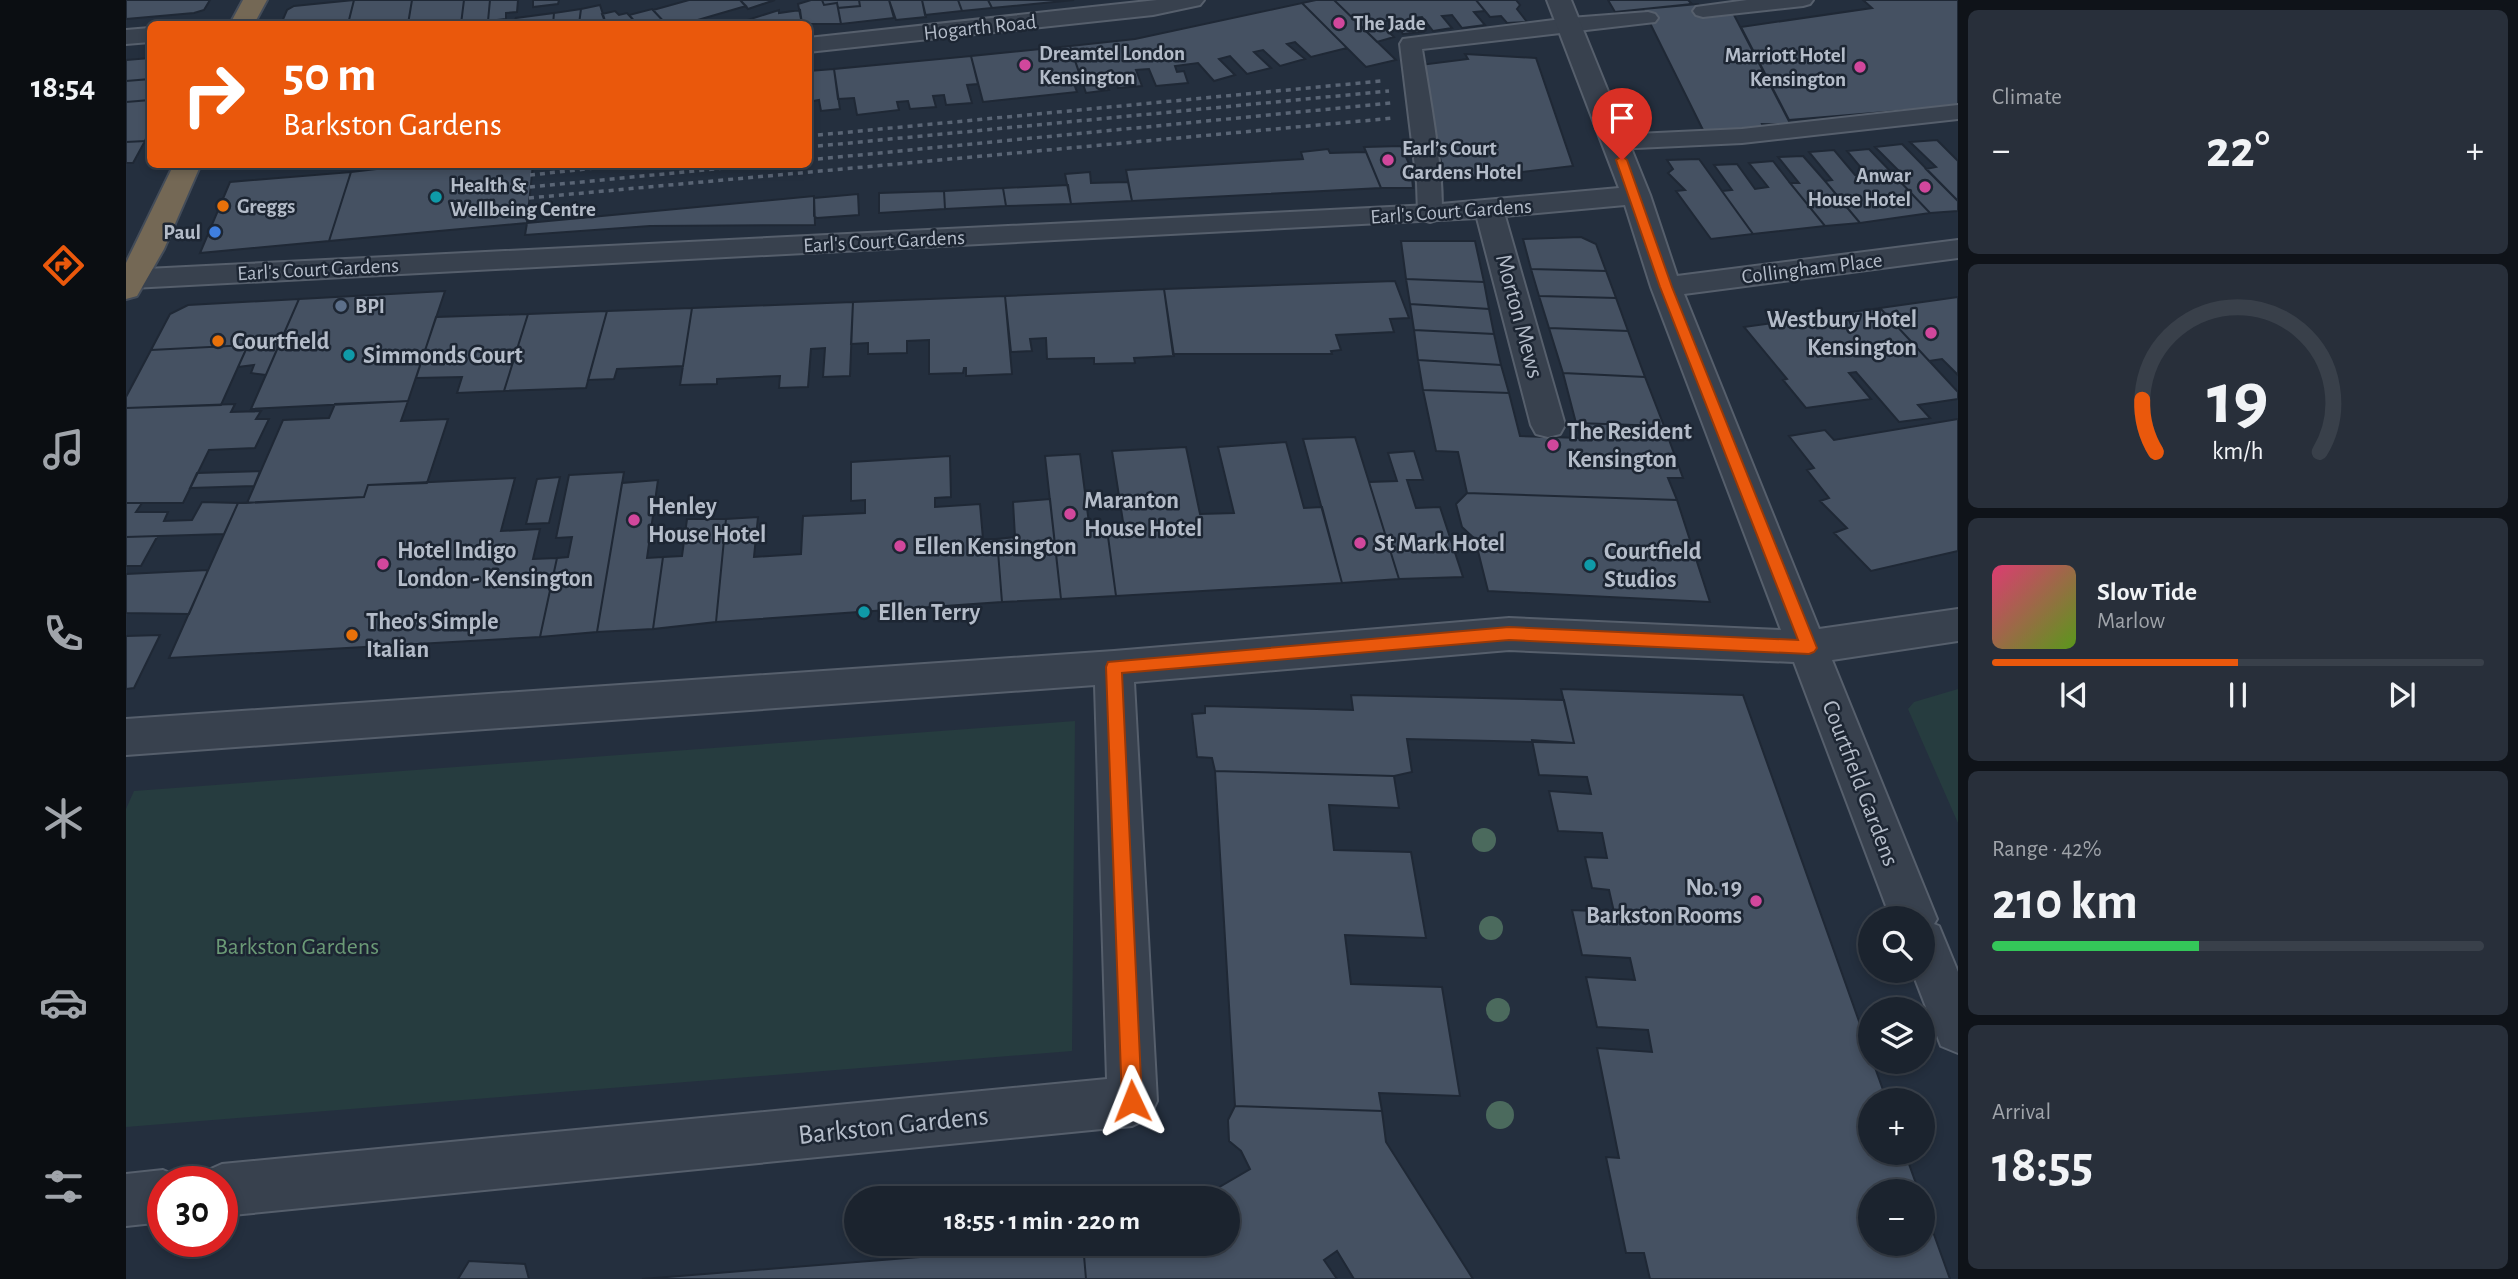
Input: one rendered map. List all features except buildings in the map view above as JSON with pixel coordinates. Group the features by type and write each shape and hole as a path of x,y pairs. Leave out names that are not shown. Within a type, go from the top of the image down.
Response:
{"highway":[{"path":"244,21 256,0"},
{"path":"129,283 149,249 187,168"}],"street":[{"name":"Hogarth Road","path":"812,45 1153,8 1192,0"},
{"name":"Courtfield Gardens","path":"1565,12 1636,195 1666,287 1909,906"},
{"path":"126,37 147,35"},
{"name":"Earl's Court Gardens","path":"129,283 1430,214 1636,195"},
{"name":"Morton Mews","path":"1489,209 1548,425"},
{"name":"Collingham Place","path":"1666,287 1958,249"},
{"path":"126,737 1114,667 1509,634 1809,648 1958,625"},
{"name":"Barkston Gardens","path":"238,1188 1132,1101 1114,667"},
{"path":"1935,972 1958,1029"},
{"path":"126,1200 147,1198"}],"lane":[{"path":"1703,11 1803,0"},
{"path":"1430,214 1429,183 1411,44 1565,12 1648,18"},
{"path":"1615,142 1742,136 1958,112"}],"green space":[{"path":"1958,689 1958,823 1908,709 1914,702"},
{"name":"Barkston Gardens","path":"1075,721 1072,1051 126,1127 126,809 134,791"}],"railway":[{"path":"812,136 1381,81"},
{"path":"812,147 1389,91"},
{"path":"812,160 1391,103"},
{"path":"529,198 1394,118"},
{"path":"530,175 595,168"},
{"path":"530,187 725,168"}],"place":[{"name":"The Jade","path":"1339,23"},
{"name":"Dreamtel London Kensington","path":"1025,65"},
{"name":"Marriott Hotel Kensington","path":"1860,67"},
{"name":"Earl’s Court Gardens Hotel","path":"1388,160"},
{"name":"Anwar House Hotel","path":"1925,187"},
{"name":"Health & Wellbeing Centre","path":"436,197"},
{"name":"Greggs","path":"223,206"},
{"name":"Paul","path":"215,232"},
{"name":"BPI","path":"341,306"},
{"name":"Westbury Hotel Kensington","path":"1931,333"},
{"name":"Courtfield","path":"218,341"},
{"name":"Simmonds Court","path":"349,355"},
{"name":"The Resident Kensington","path":"1553,445"},
{"name":"Maranton House Hotel","path":"1070,514"},
{"name":"Henley House Hotel","path":"634,520"},
{"name":"St Mark Hotel","path":"1360,543"},
{"name":"Ellen Kensington","path":"900,546"},
{"name":"Hotel Indigo London - Kensington","path":"383,564"},
{"name":"Courtfield Studios","path":"1590,565"},
{"name":"Ellen Terry","path":"864,612"},
{"name":"Theo's Simple Italian","path":"352,635"},
{"name":"No. 19 Barkston Rooms","path":"1756,901"}],"route":[{"path":"1132,1101 1114,667 1509,634 1809,648 1666,287 1622,160"}]}
